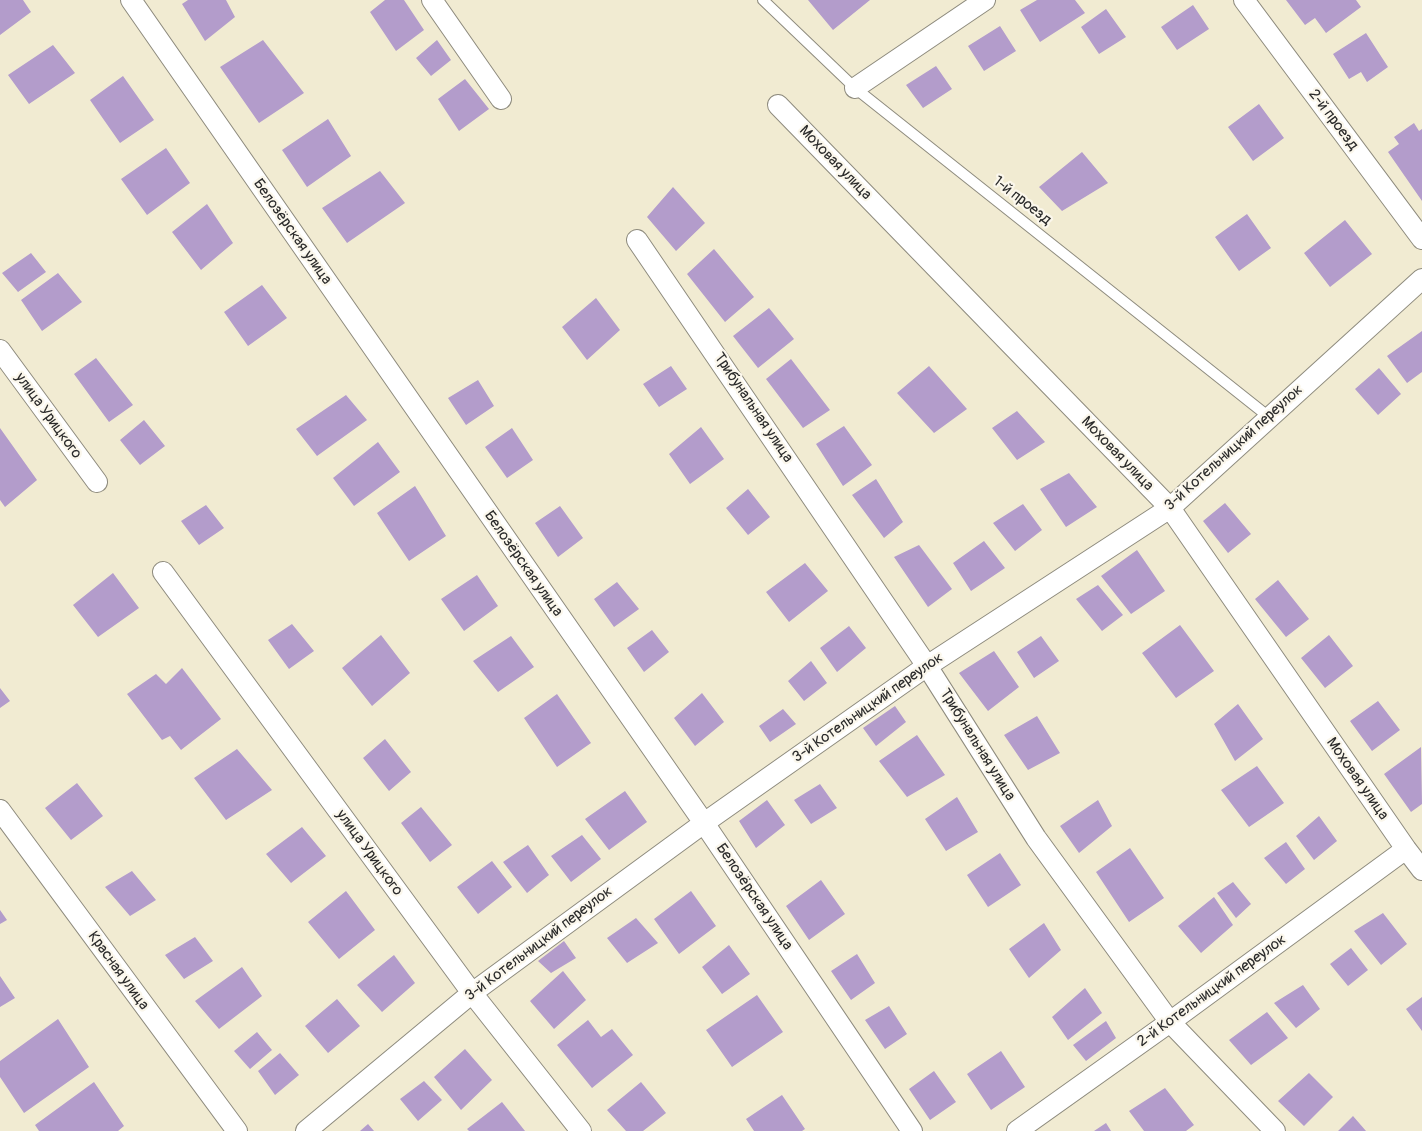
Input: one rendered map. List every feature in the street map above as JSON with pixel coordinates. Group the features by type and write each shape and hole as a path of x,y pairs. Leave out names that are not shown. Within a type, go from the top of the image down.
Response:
{"street":[{"name":"Белозёрская улица","path":"131,0 704,823 912,1131"},
{"path":"432,0 501,99"},
{"path":"856,88 985,0"},
{"name":"2-й проезд","path":"1244,0 1422,239"},
{"name":"Моховая улица","path":"778,105 1170,508 1422,870"},
{"name":"Трибунальная улица","path":"637,240 928,666 1036,838 1170,1022 1275,1131"},
{"name":"3-й Котельницкий переулок","path":"306,1131 472,993 704,823 928,666 1170,508 1422,278"},
{"name":"улица Урицкого","path":"0,350 97,482"},
{"name":"улица Урицкого","path":"162,572 472,993 581,1131"},
{"name":"Красная улица","path":"0,810 237,1131"},
{"name":"2-й Котельницкий переулок","path":"1017,1131 1170,1022 1406,849"}],"lane":[{"name":"1-й проезд","path":"763,0 856,88 1270,417"}],"building":[{"path":"0,0 23,0 31,12 0,35"},
{"path":"188,0 226,0 235,17 205,41 182,4"},
{"path":"385,0 404,0 424,30 396,51 370,12"},
{"path":"808,0 870,0 833,30"},
{"path":"1037,0 1075,0 1085,13 1040,42 1020,10"},
{"path":"1286,0 1356,0 1361,7 1326,33 1315,18 1305,25"},
{"path":"1193,5 1209,29 1177,50 1161,27"},
{"path":"1106,9 1126,37 1099,54 1081,27"},
{"path":"1000,26 1016,51 984,71 968,46"},
{"path":"1366,33 1388,67 1367,82 1361,72 1349,79 1333,54"},
{"path":"263,40 304,93 259,123 220,67"},
{"path":"437,40 451,60 431,76 416,58"},
{"path":"53,45 75,73 29,104 8,75"},
{"path":"936,66 952,89 923,108 906,85"},
{"path":"123,76 154,120 120,143 90,100"},
{"path":"465,79 489,109 459,131 438,99"},
{"path":"1259,104 1284,138 1253,161 1228,127"},
{"path":"328,119 351,156 307,187 282,150"},
{"path":"1414,123 1419,131 1422,129 1422,201 1388,152 1399,144 1394,137"},
{"path":"166,148 190,183 147,215 121,179"},
{"path":"1082,152 1108,183 1062,211 1039,187"},
{"path":"380,171 405,203 347,243 322,208"},
{"path":"673,187 705,223 676,251 647,217"},
{"path":"207,204 233,243 201,270 172,232"},
{"path":"1247,214 1271,248 1239,271 1215,237"},
{"path":"1345,220 1372,254 1330,287 1304,253"},
{"path":"714,249 754,297 725,322 687,274"},
{"path":"31,253 46,272 18,292 2,273"},
{"path":"58,273 82,302 42,331 21,300"},
{"path":"262,285 287,318 248,346 224,312"},
{"path":"596,298 620,330 587,360 562,327"},
{"path":"769,308 794,339 758,368 733,336"},
{"path":"1422,331 1422,372 1407,383 1387,356"},
{"path":"96,358 133,405 109,422 74,374"},
{"path":"791,359 830,410 803,428 766,379"},
{"path":"671,366 687,389 659,407 643,384"},
{"path":"929,366 967,409 934,433 897,393"},
{"path":"1379,368 1401,394 1378,415 1355,389"},
{"path":"478,380 494,406 466,425 448,398"},
{"path":"346,395 367,420 317,456 296,429"},
{"path":"1017,411 1045,442 1017,460 992,428"},
{"path":"144,420 165,446 140,465 120,440"},
{"path":"844,426 872,465 843,486 816,444"},
{"path":"701,427 724,459 690,484 669,454"},
{"path":"0,428 37,480 5,507 0,500"},
{"path":"512,428 533,460 507,478 485,447"},
{"path":"378,442 400,472 354,506 333,478"},
{"path":"1069,473 1097,507 1066,527 1040,489"},
{"path":"876,479 903,522 884,538 852,495"},
{"path":"415,486 446,536 409,561 377,513"},
{"path":"748,489 770,517 748,535 726,508"},
{"path":"1225,503 1251,534 1228,553 1203,521"},
{"path":"1023,504 1042,530 1015,551 993,523"},
{"path":"206,505 224,528 199,545 181,521"},
{"path":"560,506 583,538 558,557 535,523"},
{"path":"984,541 1005,568 971,591 953,563"},
{"path":"919,545 952,589 928,607 894,557"},
{"path":"1137,550 1165,591 1131,614 1101,576"},
{"path":"805,563 828,591 789,622 766,592"},
{"path":"113,573 139,608 98,637 73,605"},
{"path":"477,575 498,606 464,631 441,599"},
{"path":"1278,580 1309,619 1286,637 1255,599"},
{"path":"617,582 639,609 614,627 594,599"},
{"path":"1098,585 1123,615 1102,631 1076,599"},
{"path":"292,624 314,651 289,669 268,640"},
{"path":"1180,625 1214,671 1176,698 1142,653"},
{"path":"849,626 866,648 837,672 820,648"},
{"path":"652,630 669,652 644,672 627,648"},
{"path":"381,635 410,673 372,706 342,668"},
{"path":"1329,635 1353,666 1325,688 1301,658"},
{"path":"511,636 534,667 498,692 473,661"},
{"path":"1041,636 1059,661 1034,678 1017,652"},
{"path":"994,651 1019,687 988,711 959,673"},
{"path":"811,661 827,683 804,701 788,681"},
{"path":"182,668 221,719 181,750 170,736 162,740 127,694 156,674 166,684"},
{"path":"0,688 10,701 0,708"},
{"path":"702,693 724,722 695,746 674,718"},
{"path":"557,694 591,743 557,767 524,718"},
{"path":"1378,701 1400,730 1372,751 1350,721"},
{"path":"1238,704 1263,739 1235,761 1214,724"},
{"path":"895,706 906,722 876,746 863,728"},
{"path":"783,709 796,724 770,742 759,726"},
{"path":"1037,716 1060,753 1028,770 1004,735"},
{"path":"917,735 945,775 907,797 879,761"},
{"path":"385,739 411,772 389,791 363,758"},
{"path":"1421,747 1422,804 1411,812 1384,774"},
{"path":"237,749 272,790 226,820 194,778"},
{"path":"1257,766 1284,803 1249,827 1221,790"},
{"path":"77,783 103,816 71,840 45,808"},
{"path":"820,784 837,808 811,824 794,800"},
{"path":"625,791 647,822 609,850 585,819"},
{"path":"957,797 978,832 946,851 925,819"},
{"path":"767,800 785,825 756,848 739,821"},
{"path":"1098,800 1112,826 1079,853 1060,826"},
{"path":"421,807 452,845 430,862 401,823"},
{"path":"1319,816 1337,841 1314,860 1296,836"},
{"path":"302,827 326,856 291,883 266,854"},
{"path":"582,835 601,859 571,882 551,856"},
{"path":"1286,842 1305,869 1286,884 1264,858"},
{"path":"528,845 549,875 527,893 503,862"},
{"path":"1130,848 1164,898 1129,922 1096,872"},
{"path":"1000,853 1021,885 988,907 967,875"},
{"path":"492,861 512,887 478,914 457,887"},
{"path":"132,871 156,900 130,916 105,887"},
{"path":"821,880 845,914 809,940 786,906"},
{"path":"1233,882 1251,904 1236,918 1217,893"},
{"path":"346,891 375,930 339,959 308,922"},
{"path":"691,891 716,926 679,954 654,919"},
{"path":"1214,897 1233,925 1201,953 1178,926"},
{"path":"0,910 7,920 0,924"},
{"path":"1383,913 1407,944 1381,965 1354,931"},
{"path":"636,918 658,943 627,963 607,938"},
{"path":"1044,923 1061,950 1029,978 1009,949"},
{"path":"195,937 213,961 184,979 165,955"},
{"path":"564,941 576,958 551,973 538,961"},
{"path":"729,945 750,974 722,994 702,967"},
{"path":"1351,948 1368,970 1348,986 1330,964"},
{"path":"857,954 875,983 851,1000 831,971"},
{"path":"394,955 415,983 382,1012 357,985"},
{"path":"242,967 262,996 219,1029 195,1001"},
{"path":"563,971 586,1000 554,1029 530,1001"},
{"path":"0,976 15,998 0,1007"},
{"path":"1303,985 1320,1009 1296,1028 1274,1003"},
{"path":"1085,988 1102,1013 1068,1040 1052,1017"},
{"path":"757,995 783,1032 732,1067 706,1030"},
{"path":"1422,997 1422,1031 1406,1009"},
{"path":"337,999 360,1026 328,1053 305,1026"},
{"path":"889,1006 907,1034 885,1049 865,1020"},
{"path":"1267,1012 1288,1038 1251,1065 1229,1040"},
{"path":"58,1019 89,1067 24,1113 0,1077 0,1061"},
{"path":"588,1020 601,1037 612,1029 633,1055 592,1088 557,1045"},
{"path":"1106,1021 1116,1038 1086,1061 1073,1045"},
{"path":"257,1032 272,1050 250,1069 234,1051"},
{"path":"465,1049 492,1080 461,1110 434,1077"},
{"path":"1001,1051 1025,1087 991,1110 967,1074"},
{"path":"280,1053 299,1075 275,1095 258,1071"},
{"path":"934,1071 956,1102 930,1120 909,1089"},
{"path":"1309,1073 1333,1097 1304,1126 1278,1101"},
{"path":"424,1081 442,1100 418,1121 400,1099"},
{"path":"94,1082 124,1126 118,1131 39,1131 35,1125"},
{"path":"641,1082 666,1113 643,1131 626,1131 607,1110"},
{"path":"1165,1088 1194,1125 1186,1131 1144,1131 1129,1111"},
{"path":"782,1095 805,1129 802,1131 754,1131 746,1119"},
{"path":"502,1102 525,1131 469,1131 467,1129"},
{"path":"1353,1116 1366,1131 1338,1131"},
{"path":"1106,1123 1111,1131 1094,1131"},
{"path":"368,1124 374,1131 360,1131"}]}
